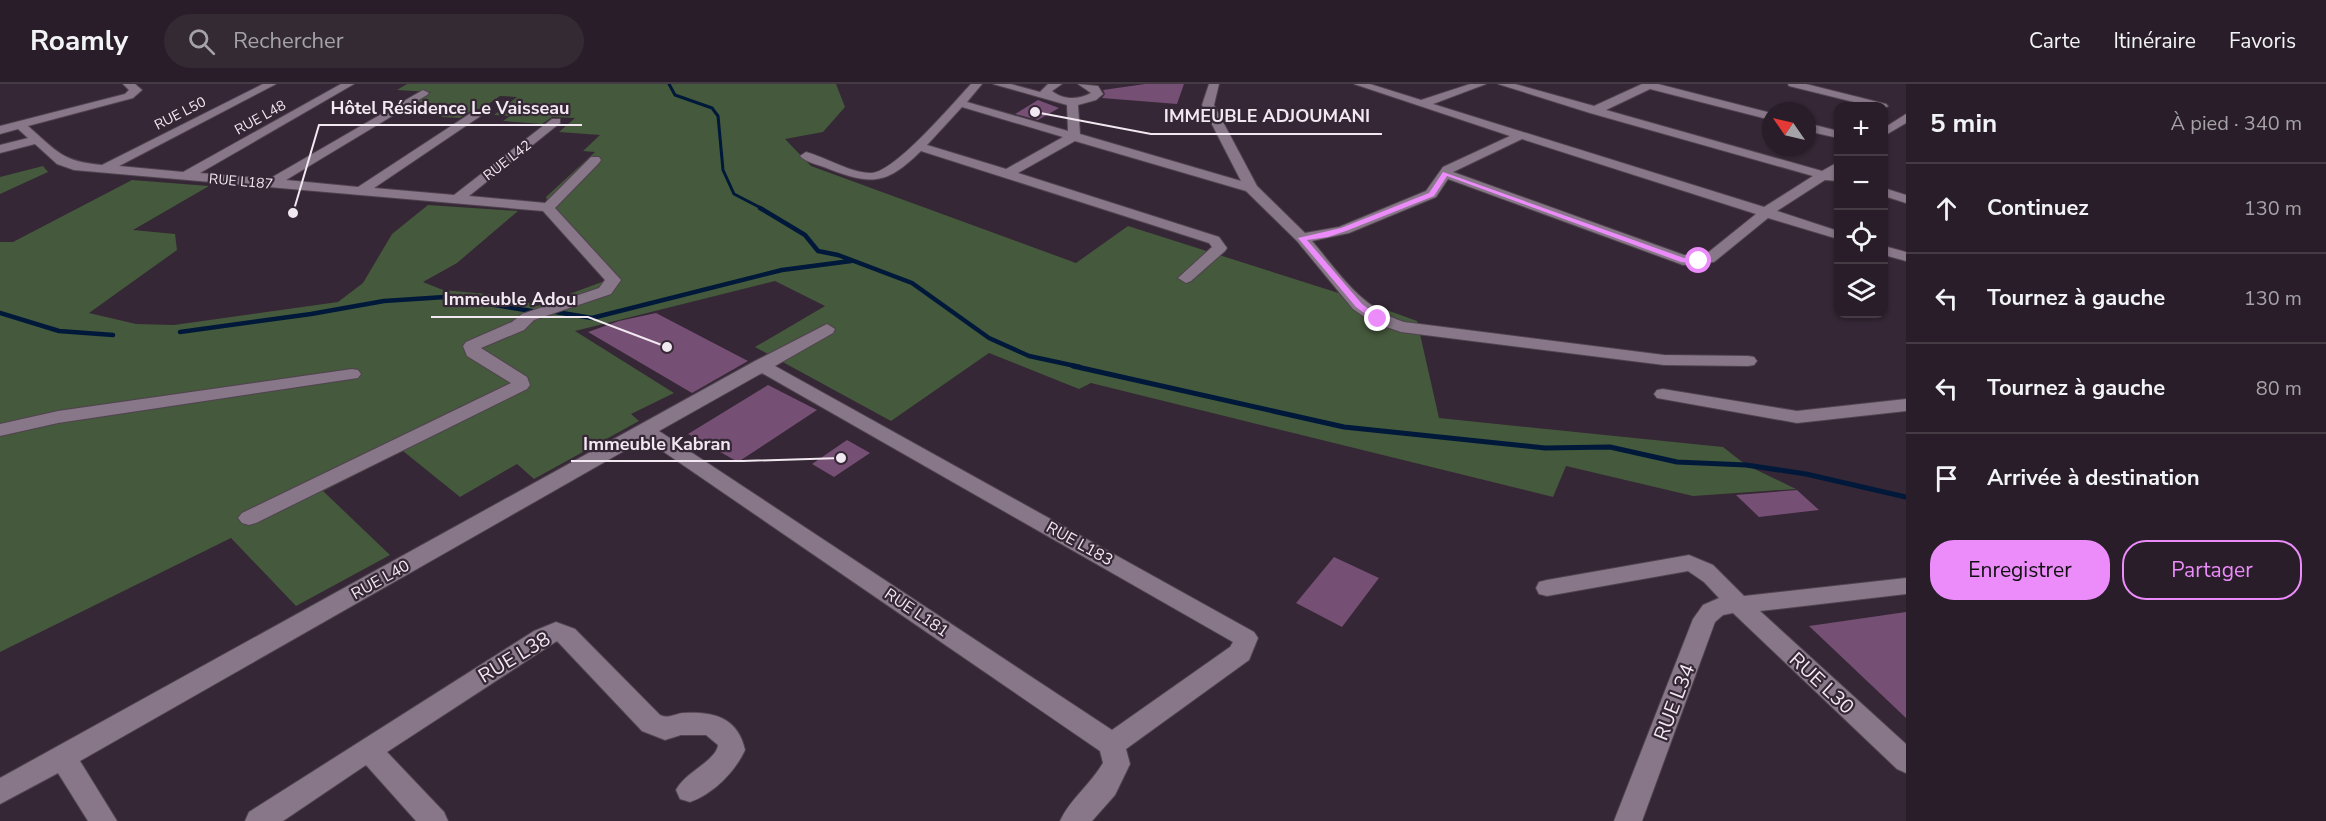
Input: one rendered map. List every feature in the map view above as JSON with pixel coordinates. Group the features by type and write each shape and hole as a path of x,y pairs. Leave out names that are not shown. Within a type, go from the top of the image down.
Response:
{"street":[{"path":"0,130 129,96 136,90 128,84"},
{"name":"RUE L50","path":"103,169 271,84"},
{"name":"RUE L48","path":"185,176 350,84"},
{"path":"806,156 871,177 884,175 919,146 977,84"},
{"path":"998,84 1072,101 1089,99 1097,94 1091,84"},
{"path":"1048,95 1047,88 1057,84"},
{"path":"1214,84 1208,105 1251,188 1302,238 1359,306 1378,319 1401,327 1664,360 1748,361"},
{"path":"1359,84 1834,233"},
{"path":"1419,104 1481,84"},
{"path":"1503,84 1832,178"},
{"path":"1594,111 1650,84 1762,115"},
{"path":"1793,84 1863,102"},
{"path":"272,183 423,93"},
{"path":"1072,101 1074,136"},
{"path":"958,103 1251,188"},
{"path":"1888,108 1906,113"},
{"path":"360,191 478,113"},
{"path":"1888,130 1906,118"},
{"name":"RUE L42","path":"457,199 556,121"},
{"name":"RUE L187","path":"20,125 66,164 548,207"},
{"path":"1816,129 1834,134"},
{"path":"1302,238 1328,235 1344,230 1431,194 1448,170 1521,135"},
{"path":"1009,173 1074,136"},
{"path":"0,149 37,140"},
{"path":"919,146 1214,240 1220,248 1186,278"},
{"path":"249,518 521,385 521,381 473,351 472,346 518,326 528,317 604,291 613,280 548,207 595,160"},
{"path":"1446,174 1683,260 1709,259 1768,212 1832,178"},
{"path":"1888,193 1906,199"},
{"path":"1888,251 1906,257"},
{"name":"RUE L40","path":"0,792 827,329"},
{"name":"RUE L183","path":"761,365 1246,638 1240,653 1111,745"},
{"path":"0,430 58,417 352,374"},
{"path":"1664,394 1797,417 1906,405"},
{"name":"RUE L181","path":"644,430 1095,732 1111,745"},
{"name":"RUE L30","path":"1547,588 1689,563 1707,572 1738,605 1906,761"},
{"name":"RUE L34","path":"1628,821 1706,619 1712,610 1724,604 1738,605 1906,586"},
{"name":"RUE L38","path":"259,821 542,637 556,631 567,635 651,723 665,729 681,724 712,724 730,740 732,750 724,762 690,789"},
{"path":"1074,821 1105,786 1117,764 1111,745"},
{"path":"369,750 434,821"},
{"path":"63,757 104,821"}],"green space":[{"path":"407,84 836,84 845,107 823,132 785,139 811,166 1076,263 1128,226 1348,296 1417,321 1439,418 1723,447 1746,465 1796,489 1693,496 1566,466 1553,497 1091,383 1079,389 989,353 891,421 755,347 825,306 775,281 575,331 674,393 631,414 639,421 534,479 517,464 460,497 403,451 323,491 390,555 296,606 231,538 0,652 0,242 13,242 132,180 209,186 133,230 175,234 177,250 89,313 136,324 174,325 338,302 363,283 392,234 428,205 518,211 457,263 423,282 443,290 509,296 537,306 610,279 552,212 546,197 595,152 583,151 600,135 559,132 575,118 552,117 542,124 503,121 510,116 494,115 517,97 500,96 481,109 474,109 460,118 441,117 458,105 416,102 431,92 397,90"},
{"path":"43,166 48,172 0,194 0,177"}],"building":[{"path":"1145,84 1184,84 1177,104 1102,98 1105,94 1103,90"},
{"path":"1038,100 1059,108 1038,120 1015,114"},
{"path":"656,313 748,361 692,393 588,332 619,321"},
{"path":"768,385 817,410 738,462 688,434"},
{"path":"847,440 870,453 834,477 812,464"},
{"path":"1797,490 1819,510 1759,517 1736,495"},
{"path":"1334,557 1379,578 1342,627 1296,603"},
{"path":"1906,612 1906,718 1809,626"}],"waterway":[{"path":"669,84 675,95 712,108 718,116 723,170 734,194 763,209"},
{"path":"760,208 805,235 818,251 838,255 912,283 989,338 1029,356 1080,367"},
{"path":"550,311 592,318 782,270 851,261"},
{"path":"180,332 311,314 384,301 445,297 538,312"},
{"path":"0,313 59,331 113,335"},
{"path":"1073,366 1344,427 1545,448 1610,447 1677,462 1746,465 1806,474 1906,497"}],"place":[{"name":"IMMEUBLE ADJOUMANI","path":"1035,112"},
{"name":"Hôtel Résidence Le Vaisseau","path":"293,213"},
{"name":"Immeuble Adou","path":"667,347"},
{"name":"Immeuble Kabran","path":"841,458"}],"route":[{"path":"1378,319 1359,306 1302,238 1328,235 1344,230 1431,194 1446,174 1683,260 1699,261"}]}
